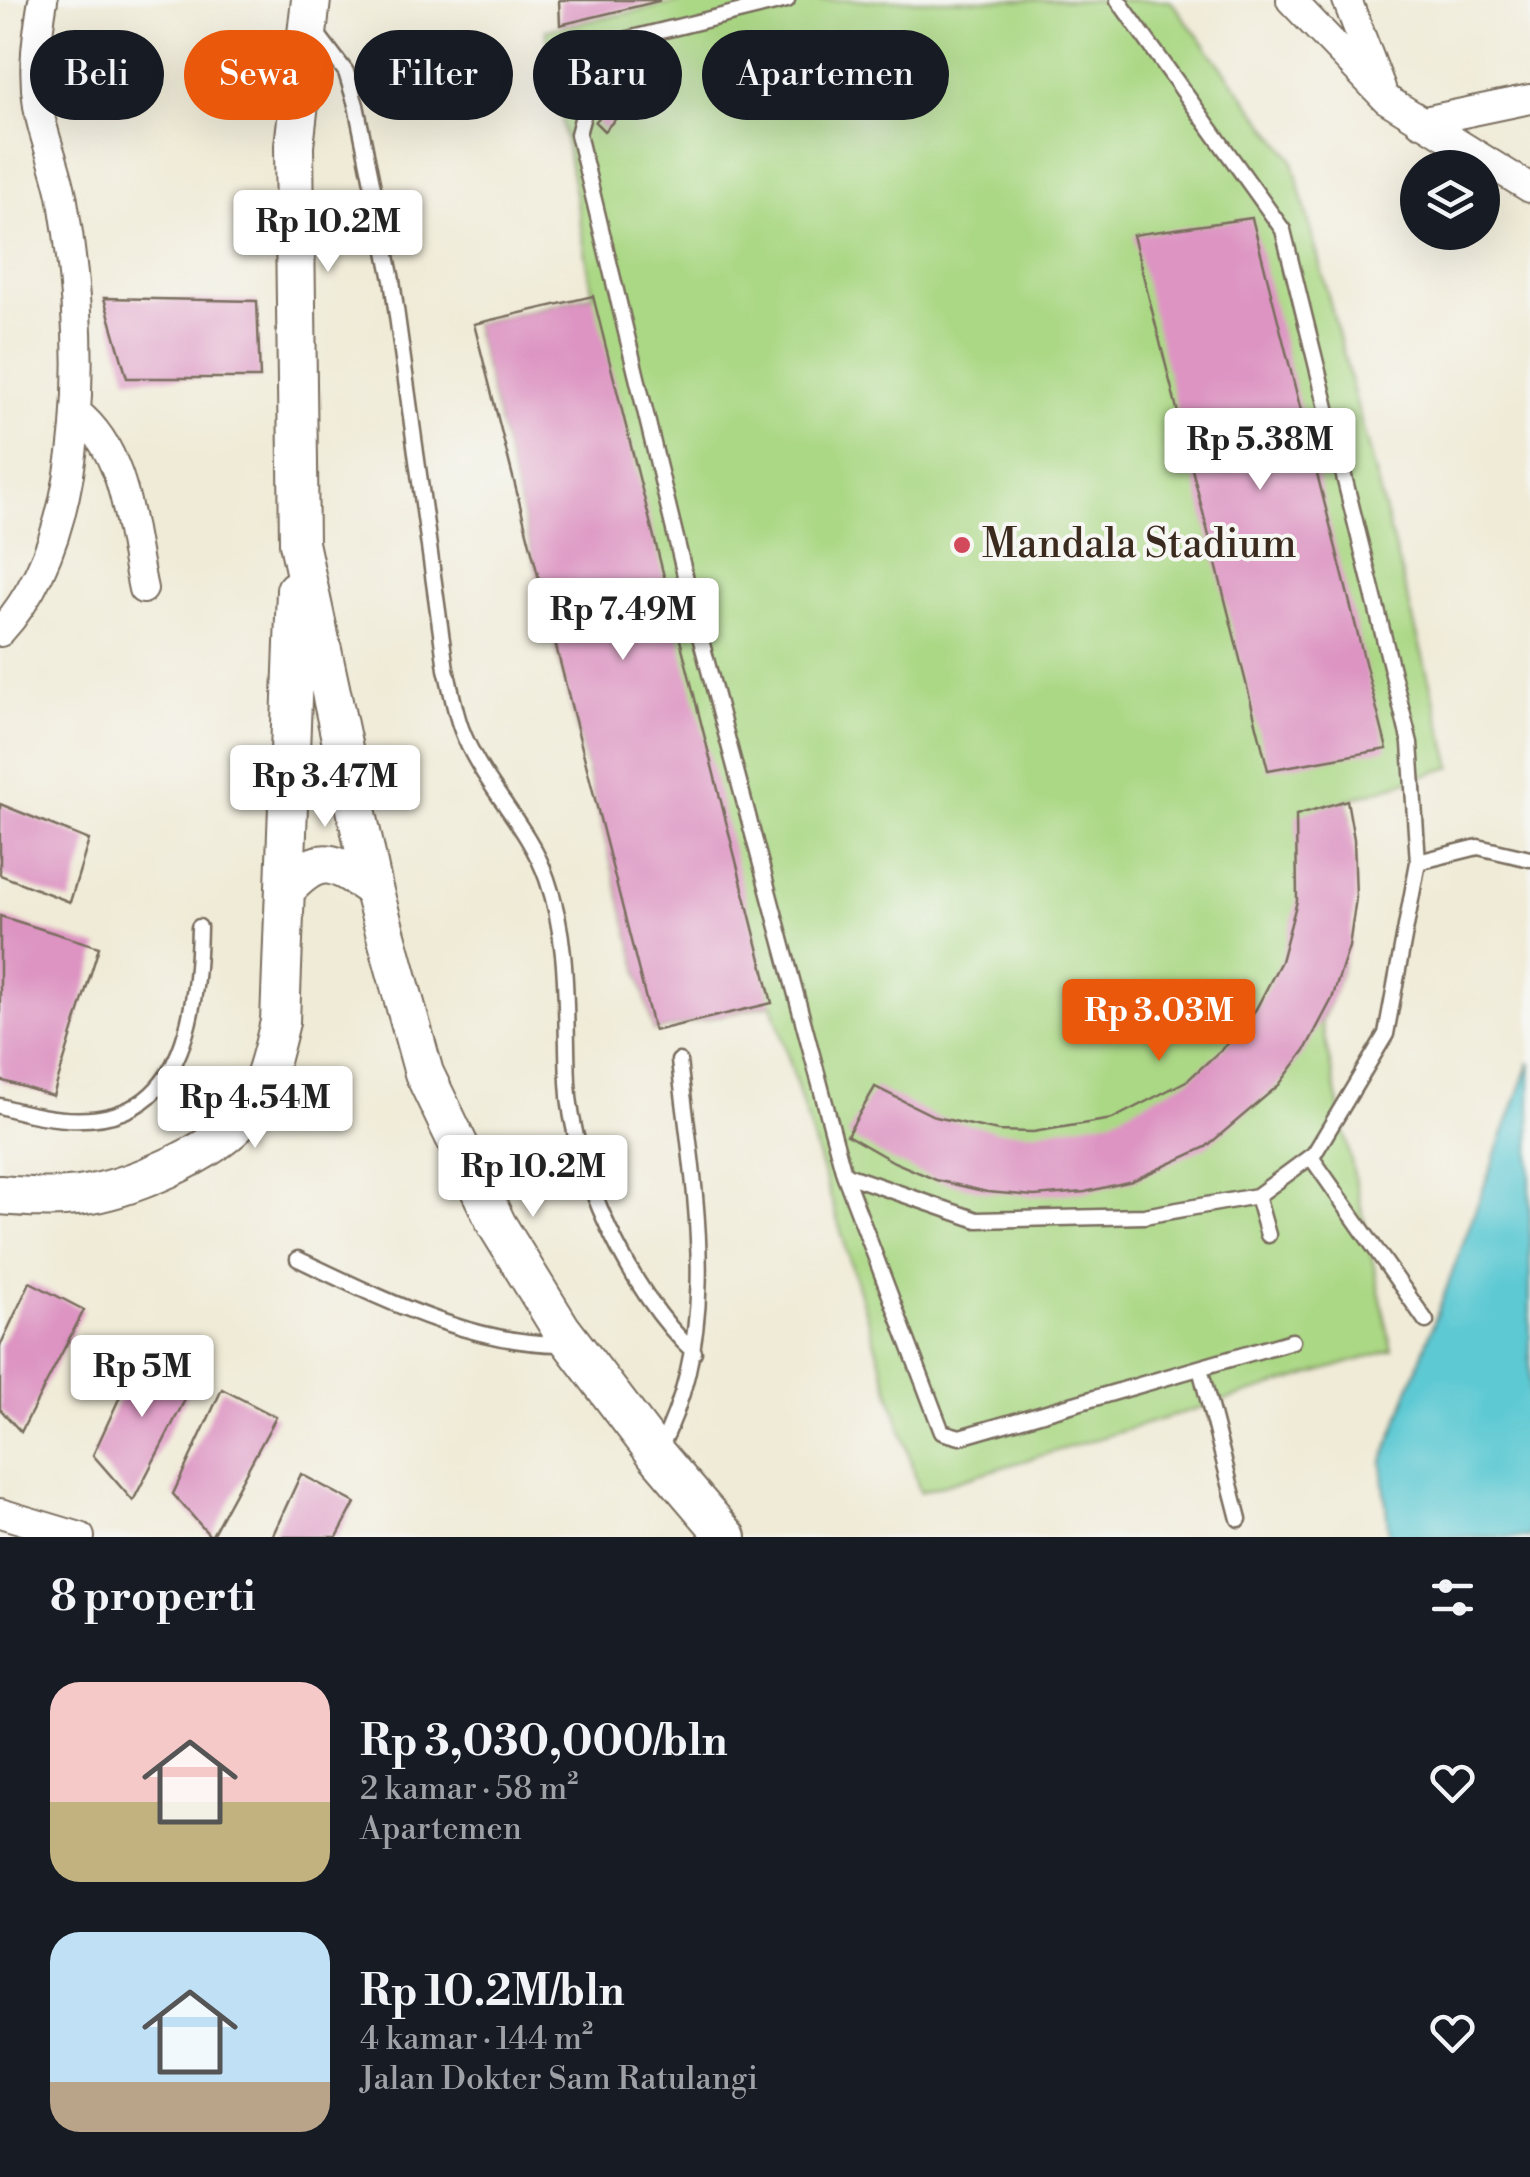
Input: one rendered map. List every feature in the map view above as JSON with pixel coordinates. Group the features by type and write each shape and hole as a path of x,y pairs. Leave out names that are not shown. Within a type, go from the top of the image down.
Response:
{"main road":[{"path":"0,1194 79,1196 141,1180 218,1138 242,1118 272,1058 280,1022 288,887 286,791 299,542 294,146 308,9"},
{"path":"299,542 373,888 424,1073 497,1226 573,1344 657,1455 727,1537"},
{"path":"288,887 304,869 322,864 347,870 373,888"}],"street":[{"path":"0,632 42,574 77,413 79,308 61,185 38,108 34,58 43,0"},
{"path":"1291,0 1386,99 1530,188"},
{"path":"1347,0 1386,99"},
{"path":"1420,122 1530,100"},
{"path":"77,413 98,430 116,467 143,589"},
{"path":"0,1513 80,1537"}],"lane":[{"path":"787,0 628,39 589,93 578,134 698,629 844,1174 942,1432 960,1437 1292,1341"},
{"path":"844,1174 977,1220 1144,1216 1257,1196 1312,1157 1386,1034 1418,862 1409,734 1283,230 1118,0"},
{"path":"308,9 346,72 356,105 392,280 446,669 461,730 530,838 548,881 565,978 568,1086 584,1160 640,1287 663,1325 694,1352"},
{"path":"1418,862 1478,847 1530,859"},
{"path":"0,1106 48,1120 111,1119 132,1112 152,1092 181,1051 195,994 199,927"},
{"path":"657,1455 678,1414 694,1352 701,1279 679,1061"},
{"path":"1312,1157 1426,1320"},
{"path":"1257,1196 1268,1235"},
{"path":"298,1259 365,1290 472,1330 525,1345 573,1344"},
{"path":"1200,1368 1239,1519"}],"green space":[{"name":"Mandala Stadium","path":"691,0 1170,0 1292,158 1452,767 1347,800 1354,858 1352,913 1342,968 1321,1022 1392,1350 920,1492 772,1004 654,1031 474,324 593,295 562,120 682,120 682,30 546,30"}],"water":[{"path":"1530,1062 1530,1537 1389,1537 1382,1463"}],"building":[{"path":"559,0 659,0 659,1 560,25"},
{"path":"597,120 615,120 604,131"},
{"path":"1252,218 1387,749 1268,770 1133,235"},
{"path":"593,296 772,1003 654,1031 474,324"},
{"path":"104,298 257,301 260,378 127,378"},
{"path":"1347,800 1354,839 1356,898 1349,947 1332,999 1305,1050 1279,1085 1206,1147 1132,1181 1085,1192 1034,1196 987,1192 936,1180 847,1135 875,1087 936,1117 998,1131 1033,1132 1112,1119 1188,1080 1235,1037 1256,1009 1281,961 1297,901 1296,815"},
{"path":"0,804 89,840 70,902 0,875"},
{"path":"0,916 99,947 53,1096 0,1080"},
{"path":"30,1282 84,1310 21,1432 0,1409 0,1346"},
{"path":"142,1349 196,1378 133,1501 93,1455"},
{"path":"222,1389 276,1417 211,1537 173,1494"},
{"path":"301,1474 355,1503 337,1537 272,1537"}],"place":[{"name":"Mandala Stadium","path":"962,545"}]}
